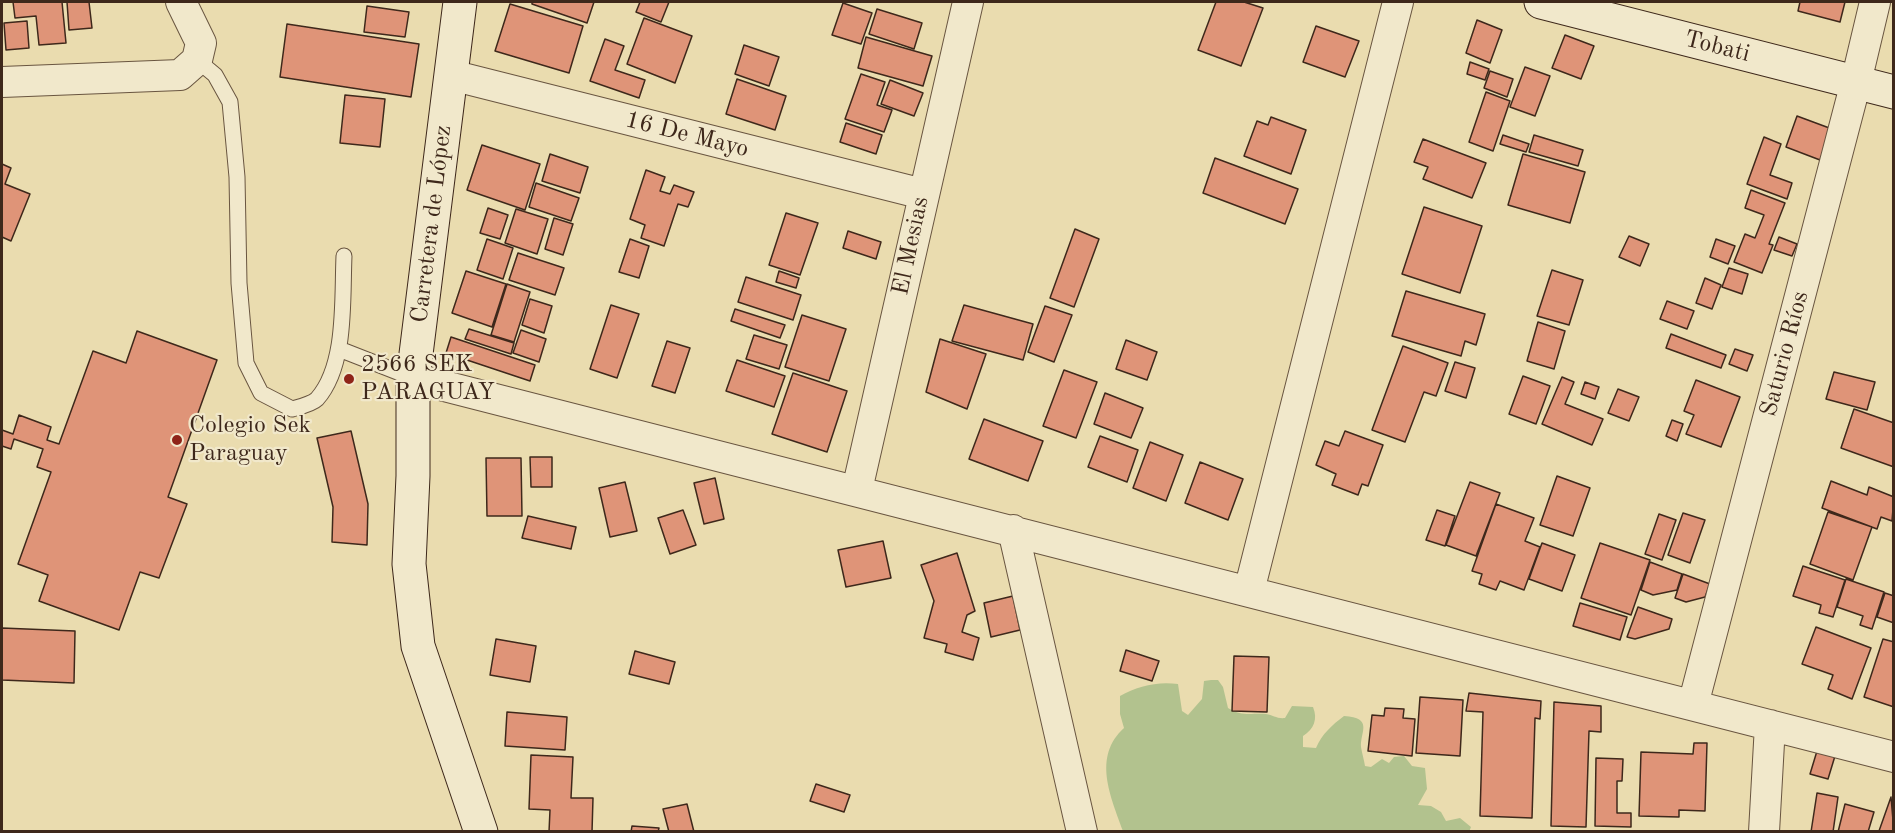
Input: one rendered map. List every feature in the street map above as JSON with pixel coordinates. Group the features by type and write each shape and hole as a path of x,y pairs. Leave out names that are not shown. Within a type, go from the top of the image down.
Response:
{"main road":[{"name":"Carretera de López","path":"460,2 413,378 413,476 409,564 418,646 480,831"},
{"name":"Tobati","path":"1541,2 1893,92"}],"street":[{"path":"2,82 180,75 199,52 181,2"},
{"name":"El Mesias","path":"857,490 968,2"},
{"path":"1249,591 1398,2"},
{"name":"Saturio Ríos","path":"1693,705 1875,2"},
{"name":"16 De Mayo","path":"451,75 923,194"},
{"path":"413,378 1893,757"},
{"path":"1013,530 1082,831"},
{"path":"1764,831 1770,725"}],"lane":[{"path":"199,52 230,102 237,177 239,283 246,363 261,393 292,409 316,401 327,383 339,349 344,256"},
{"path":"339,349 413,378"}],"green space":[{"path":"1218,680 1223,687 1228,708 1238,713 1266,714 1285,718 1292,706 1313,707 1314,723 1303,736 1303,747 1316,748 1328,730 1344,716 1359,720 1363,727 1361,747 1365,766 1371,767 1382,759 1389,763 1394,757 1404,756 1412,766 1425,768 1427,789 1418,805 1431,806 1441,812 1446,821 1460,818 1471,827 1469,832 1123,831 1110,791 1106,764 1114,739 1124,728 1120,714 1120,696 1148,685 1178,684 1182,711 1188,715 1202,699 1204,681"}],"building":[{"path":"13,2 62,2 66,43 39,45 36,16 15,18"},
{"path":"67,2 89,2 92,28 69,30"},
{"path":"532,2 594,2 587,23 532,4"},
{"path":"640,2 669,2 661,22 636,12"},
{"path":"1216,2 1244,2 1263,8 1241,66 1198,50"},
{"path":"1800,2 1845,2 1840,22 1798,11"},
{"path":"843,3 872,13 861,44 832,35"},
{"path":"510,4 583,26 569,73 495,51"},
{"path":"367,6 409,12 405,37 364,32"},
{"path":"877,9 922,23 914,49 869,34"},
{"path":"644,18 692,36 675,83 627,64"},
{"path":"1477,20 1502,30 1490,63 1466,53"},
{"path":"27,21 29,48 6,50 4,23"},
{"path":"287,24 419,44 411,97 280,77"},
{"path":"1316,26 1359,41 1345,77 1303,62"},
{"path":"1565,35 1594,46 1581,79 1552,68"},
{"path":"866,37 932,56 923,86 858,68"},
{"path":"605,39 624,46 615,70 645,80 639,98 590,81"},
{"path":"744,45 779,57 769,86 735,74"},
{"path":"1470,62 1489,69 1485,80 1467,74"},
{"path":"1525,67 1550,76 1535,116 1510,107"},
{"path":"1490,71 1513,79 1507,97 1484,88"},
{"path":"861,74 885,82 877,105 892,110 884,132 845,119"},
{"path":"737,79 786,96 775,130 726,114"},
{"path":"890,80 923,93 914,116 881,104"},
{"path":"1486,92 1510,101 1493,151 1469,142"},
{"path":"345,95 385,99 380,147 340,143"},
{"path":"1797,116 1832,129 1820,160 1786,147"},
{"path":"1271,117 1306,130 1291,174 1244,156 1257,121 1268,125"},
{"path":"846,123 882,135 876,154 840,142"},
{"path":"1503,135 1529,144 1526,152 1500,144"},
{"path":"1534,135 1583,150 1578,166 1529,152"},
{"path":"1764,137 1781,144 1770,175 1792,183 1787,199 1747,184"},
{"path":"1423,139 1486,163 1472,198 1423,179 1428,167 1414,162"},
{"path":"482,145 540,164 525,210 467,190"},
{"path":"550,154 588,167 580,193 542,181"},
{"path":"1523,154 1585,172 1570,223 1508,205"},
{"path":"1215,158 1298,189 1285,224 1203,193"},
{"path":"2,164 11,168 5,184 30,194 11,241 2,237"},
{"path":"646,170 665,177 660,191 670,194 674,185 694,192 688,207 678,204 664,246 641,238 645,225 630,219"},
{"path":"536,183 579,198 571,221 529,207"},
{"path":"1751,190 1785,203 1769,244 1773,245 1762,273 1734,262 1745,234 1755,238 1764,215 1745,208"},
{"path":"1424,207 1482,226 1460,293 1402,274"},
{"path":"488,208 508,215 500,239 480,233"},
{"path":"516,209 548,219 537,254 505,243"},
{"path":"786,213 818,223 800,275 769,265"},
{"path":"554,218 573,224 563,255 545,249"},
{"path":"1075,229 1099,239 1074,307 1050,298"},
{"path":"848,231 881,242 876,259 843,248"},
{"path":"1629,236 1649,244 1640,266 1619,257"},
{"path":"1779,237 1797,244 1792,256 1774,250"},
{"path":"487,239 513,248 503,279 477,270"},
{"path":"630,239 649,246 639,278 619,272"},
{"path":"1716,239 1735,246 1728,264 1710,257"},
{"path":"518,253 564,268 555,295 509,280"},
{"path":"1729,268 1748,274 1742,294 1722,287"},
{"path":"1552,270 1583,280 1569,325 1537,316"},
{"path":"466,271 506,284 492,327 452,313"},
{"path":"779,271 799,278 796,288 776,282"},
{"path":"746,277 801,295 793,320 738,302"},
{"path":"1705,278 1721,285 1712,309 1696,303"},
{"path":"507,284 530,292 514,342 491,335"},
{"path":"1406,291 1485,314 1476,345 1465,341 1461,356 1392,336"},
{"path":"530,299 552,306 544,333 522,325"},
{"path":"1667,301 1694,311 1687,329 1660,319"},
{"path":"611,305 639,314 617,378 590,369"},
{"path":"964,305 1033,324 1023,360 952,341"},
{"path":"1045,306 1072,315 1054,362 1028,352"},
{"path":"735,309 785,325 780,338 731,321"},
{"path":"802,315 846,329 829,381 785,367"},
{"path":"1538,322 1565,331 1554,369 1527,361"},
{"path":"469,329 514,343 511,354 465,339"},
{"path":"521,330 546,339 539,362 513,353"},
{"path":"137,331 217,360 168,497 187,504 159,578 140,572 119,630 39,601 48,575 18,564 51,472 37,467 43,449 14,439 11,449 2,446 2,430 13,434 19,415 51,427 47,440 59,444 93,351 126,363"},
{"path":"1671,334 1726,355 1721,368 1666,348"},
{"path":"754,335 787,345 779,369 746,359"},
{"path":"451,337 535,365 530,381 446,353"},
{"path":"940,339 986,354 967,409 926,392"},
{"path":"1126,340 1157,352 1147,380 1116,369"},
{"path":"667,341 690,348 675,393 652,386"},
{"path":"1403,346 1448,363 1436,396 1424,392 1405,442 1372,430"},
{"path":"1735,349 1753,355 1747,371 1729,364"},
{"path":"737,360 785,376 774,407 726,391"},
{"path":"1455,362 1475,368 1466,398 1445,391"},
{"path":"1064,370 1097,382 1076,438 1043,426"},
{"path":"1834,372 1875,382 1867,410 1826,399"},
{"path":"793,373 847,391 827,452 772,434"},
{"path":"1523,376 1550,386 1536,424 1509,414"},
{"path":"1562,377 1574,382 1565,404 1603,419 1592,445 1542,424"},
{"path":"1696,380 1740,397 1721,447 1686,434 1694,415 1684,411"},
{"path":"1585,382 1599,387 1595,399 1581,394"},
{"path":"1618,389 1639,397 1629,421 1608,413"},
{"path":"1105,393 1143,408 1131,438 1094,424"},
{"path":"1854,409 1894,423 1894,467 1841,448"},
{"path":"984,419 1043,441 1028,481 969,459"},
{"path":"1672,420 1683,424 1677,441 1666,436"},
{"path":"351,431 368,504 367,545 332,542 333,507 317,438"},
{"path":"1345,431 1383,445 1368,486 1362,484 1358,495 1332,485 1336,474 1316,465 1325,441 1339,446"},
{"path":"1100,436 1138,450 1127,482 1088,467"},
{"path":"1150,442 1183,455 1166,501 1133,488"},
{"path":"530,457 552,457 552,487 531,487"},
{"path":"486,458 521,458 522,516 487,516"},
{"path":"1200,462 1243,479 1228,520 1185,503"},
{"path":"1557,476 1590,488 1573,536 1540,525"},
{"path":"715,478 724,519 704,524 694,483"},
{"path":"1831,481 1867,495 1869,487 1894,497 1892,521 1881,517 1877,529 1822,508"},
{"path":"625,482 637,531 610,537 599,488"},
{"path":"1470,482 1500,493 1476,556 1446,545"},
{"path":"1496,504 1534,518 1525,541 1540,547 1524,590 1500,581 1496,590 1479,584 1482,574 1472,571"},
{"path":"683,510 696,545 670,554 658,518"},
{"path":"1437,510 1455,516 1445,546 1426,540"},
{"path":"1828,512 1872,527 1853,580 1810,564"},
{"path":"1683,513 1705,520 1690,563 1668,555"},
{"path":"1659,514 1676,520 1662,560 1645,554"},
{"path":"528,516 576,527 571,549 522,538"},
{"path":"883,541 891,578 846,587 838,550"},
{"path":"1542,543 1575,555 1562,591 1529,579"},
{"path":"1600,543 1650,560 1631,615 1581,598"},
{"path":"957,553 975,611 967,615 962,632 979,638 973,660 945,652 947,644 924,638 934,601 921,565"},
{"path":"1650,562 1682,574 1677,590 1653,595 1641,590"},
{"path":"1803,566 1845,580 1833,617 1819,613 1821,605 1793,596"},
{"path":"1683,574 1710,584 1705,597 1686,602 1675,598"},
{"path":"1846,579 1884,592 1872,629 1860,625 1863,616 1837,607"},
{"path":"1885,593 1894,596 1894,623 1877,617"},
{"path":"1013,596 1020,630 991,637 984,603"},
{"path":"1580,603 1627,617 1620,640 1573,626"},
{"path":"1638,607 1672,619 1669,629 1635,639 1627,637"},
{"path":"1816,627 1871,648 1852,699 1828,689 1833,675 1802,664"},
{"path":"2,628 75,631 74,683 2,680"},
{"path":"496,639 536,646 530,682 490,675"},
{"path":"1883,639 1894,642 1894,707 1864,697"},
{"path":"1126,650 1159,661 1152,681 1120,671"},
{"path":"635,651 675,662 669,684 629,674"},
{"path":"1234,656 1269,657 1267,712 1232,711"},
{"path":"1469,693 1541,701 1540,719 1535,718 1532,818 1480,816 1483,712 1466,711"},
{"path":"1420,697 1463,700 1460,756 1416,753"},
{"path":"1554,702 1601,706 1601,732 1589,731 1586,827 1551,826"},
{"path":"1385,708 1404,709 1403,718 1415,719 1412,756 1368,751 1372,715 1384,716"},
{"path":"507,712 567,717 565,750 505,746"},
{"path":"1694,743 1707,743 1705,811 1679,810 1679,817 1639,816 1641,752 1693,754"},
{"path":"1817,751 1835,756 1828,779 1810,774"},
{"path":"531,755 573,757 571,798 593,798 592,832 549,832 550,810 529,809"},
{"path":"1596,758 1623,759 1622,781 1617,781 1617,813 1631,813 1631,827 1595,826"},
{"path":"816,784 850,795 844,812 810,801"},
{"path":"1817,793 1838,797 1833,832 1811,832"},
{"path":"1891,797 1894,832 1881,832 1879,831"},
{"path":"687,804 694,832 669,832 663,809"},
{"path":"1845,804 1874,812 1868,832 1838,832"},
{"path":"632,826 659,828 658,832 631,832"}],"place":[{"name":"2566 SEK PARAGUAY","path":"349,379"},
{"name":"Colegio Sek Paraguay","path":"177,440"}]}
